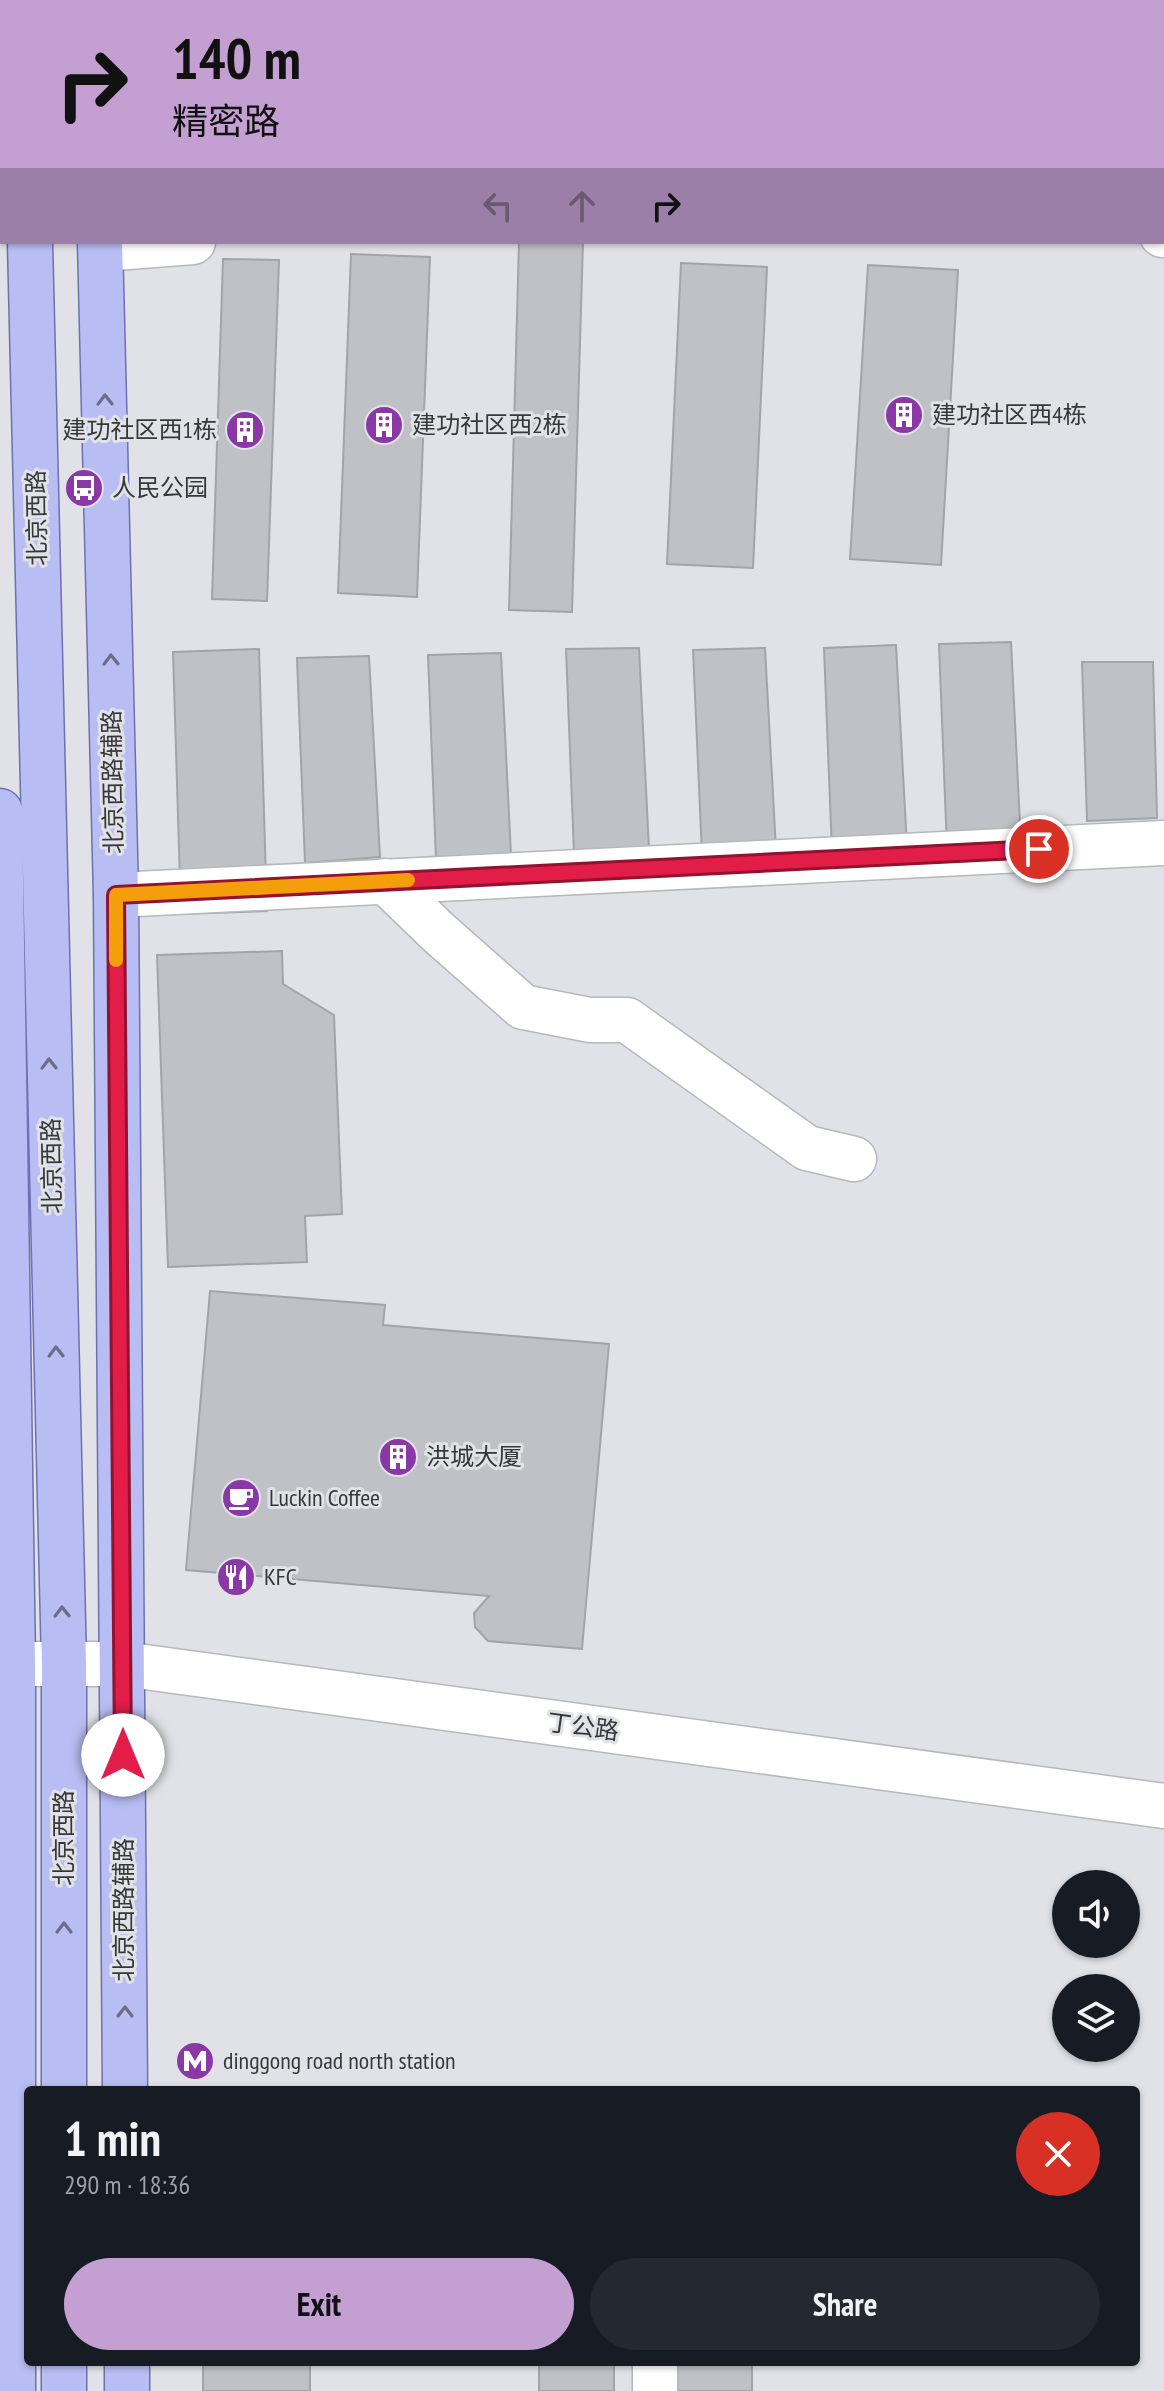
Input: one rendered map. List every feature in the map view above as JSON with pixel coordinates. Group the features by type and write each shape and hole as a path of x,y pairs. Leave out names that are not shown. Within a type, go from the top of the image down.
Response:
{"main road":[{"name":"北京西路","path":"30,244 64,1664 64,2086"},
{"name":"北京西路辅路","path":"101,245 116,895 125,2086"},
{"name":"北京西路","path":"0,811 13,2391"},
{"path":"64,2366 64,2391"},
{"path":"127,2366 127,2391"}],"street":[{"path":"101,245 132,244"},
{"path":"116,895 1164,843"},
{"path":"385,881 523,1007 590,1020 627,1020 807,1148 854,1159"},
{"name":"丁公路","path":"6,1664 123,1664 1164,1806"},
{"path":"655,2366 655,2391"}],"building":[{"path":"519,244 583,244 572,612 509,610"},
{"name":"建功社区西2栋","path":"351,254 430,257 417,597 338,593"},
{"name":"建功社区西1栋","path":"223,259 279,260 267,601 212,599"},
{"path":"681,263 767,267 753,568 667,564"},
{"name":"建功社区西4栋","path":"868,265 958,270 941,565 850,559"},
{"path":"1011,642 1021,844 947,849 939,644"},
{"path":"896,645 907,847 832,853 824,648"},
{"path":"639,648 649,849 574,854 566,649"},
{"path":"765,648 776,850 702,855 693,650"},
{"path":"259,649 267,911 181,914 173,652"},
{"path":"501,653 511,855 436,860 428,655"},
{"path":"369,656 380,857 305,863 297,658"},
{"path":"1082,662 1153,662 1157,818 1087,821"},
{"path":"282,951 283,984 334,1015 342,1214 305,1216 307,1262 168,1267 157,955"},
{"name":"洪城大厦","path":"210,1291 385,1305 383,1325 609,1344 582,1649 488,1641 475,1627 474,1613 489,1596 186,1570"},
{"path":"203,2366 310,2366 310,2391 203,2391"},
{"path":"539,2366 614,2366 614,2391 539,2391"},
{"path":"677,2366 752,2366 752,2391 677,2391"}],"slow traffic":[{"path":"116,960 116,895 408,880"}],"place":[{"name":"建功社区西4栋","path":"904,415"},
{"name":"建功社区西2栋","path":"384,425"},
{"name":"建功社区西1栋","path":"245,430"},
{"name":"人民公园","path":"84,488"},
{"name":"洪城大厦","path":"398,1457"},
{"name":"Luckin Coffee","path":"241,1498"},
{"name":"KFC","path":"236,1577"},
{"name":"dinggong road north station","path":"195,2061"}],"route":[{"path":"123,1755 116,895 1039,849"}]}
